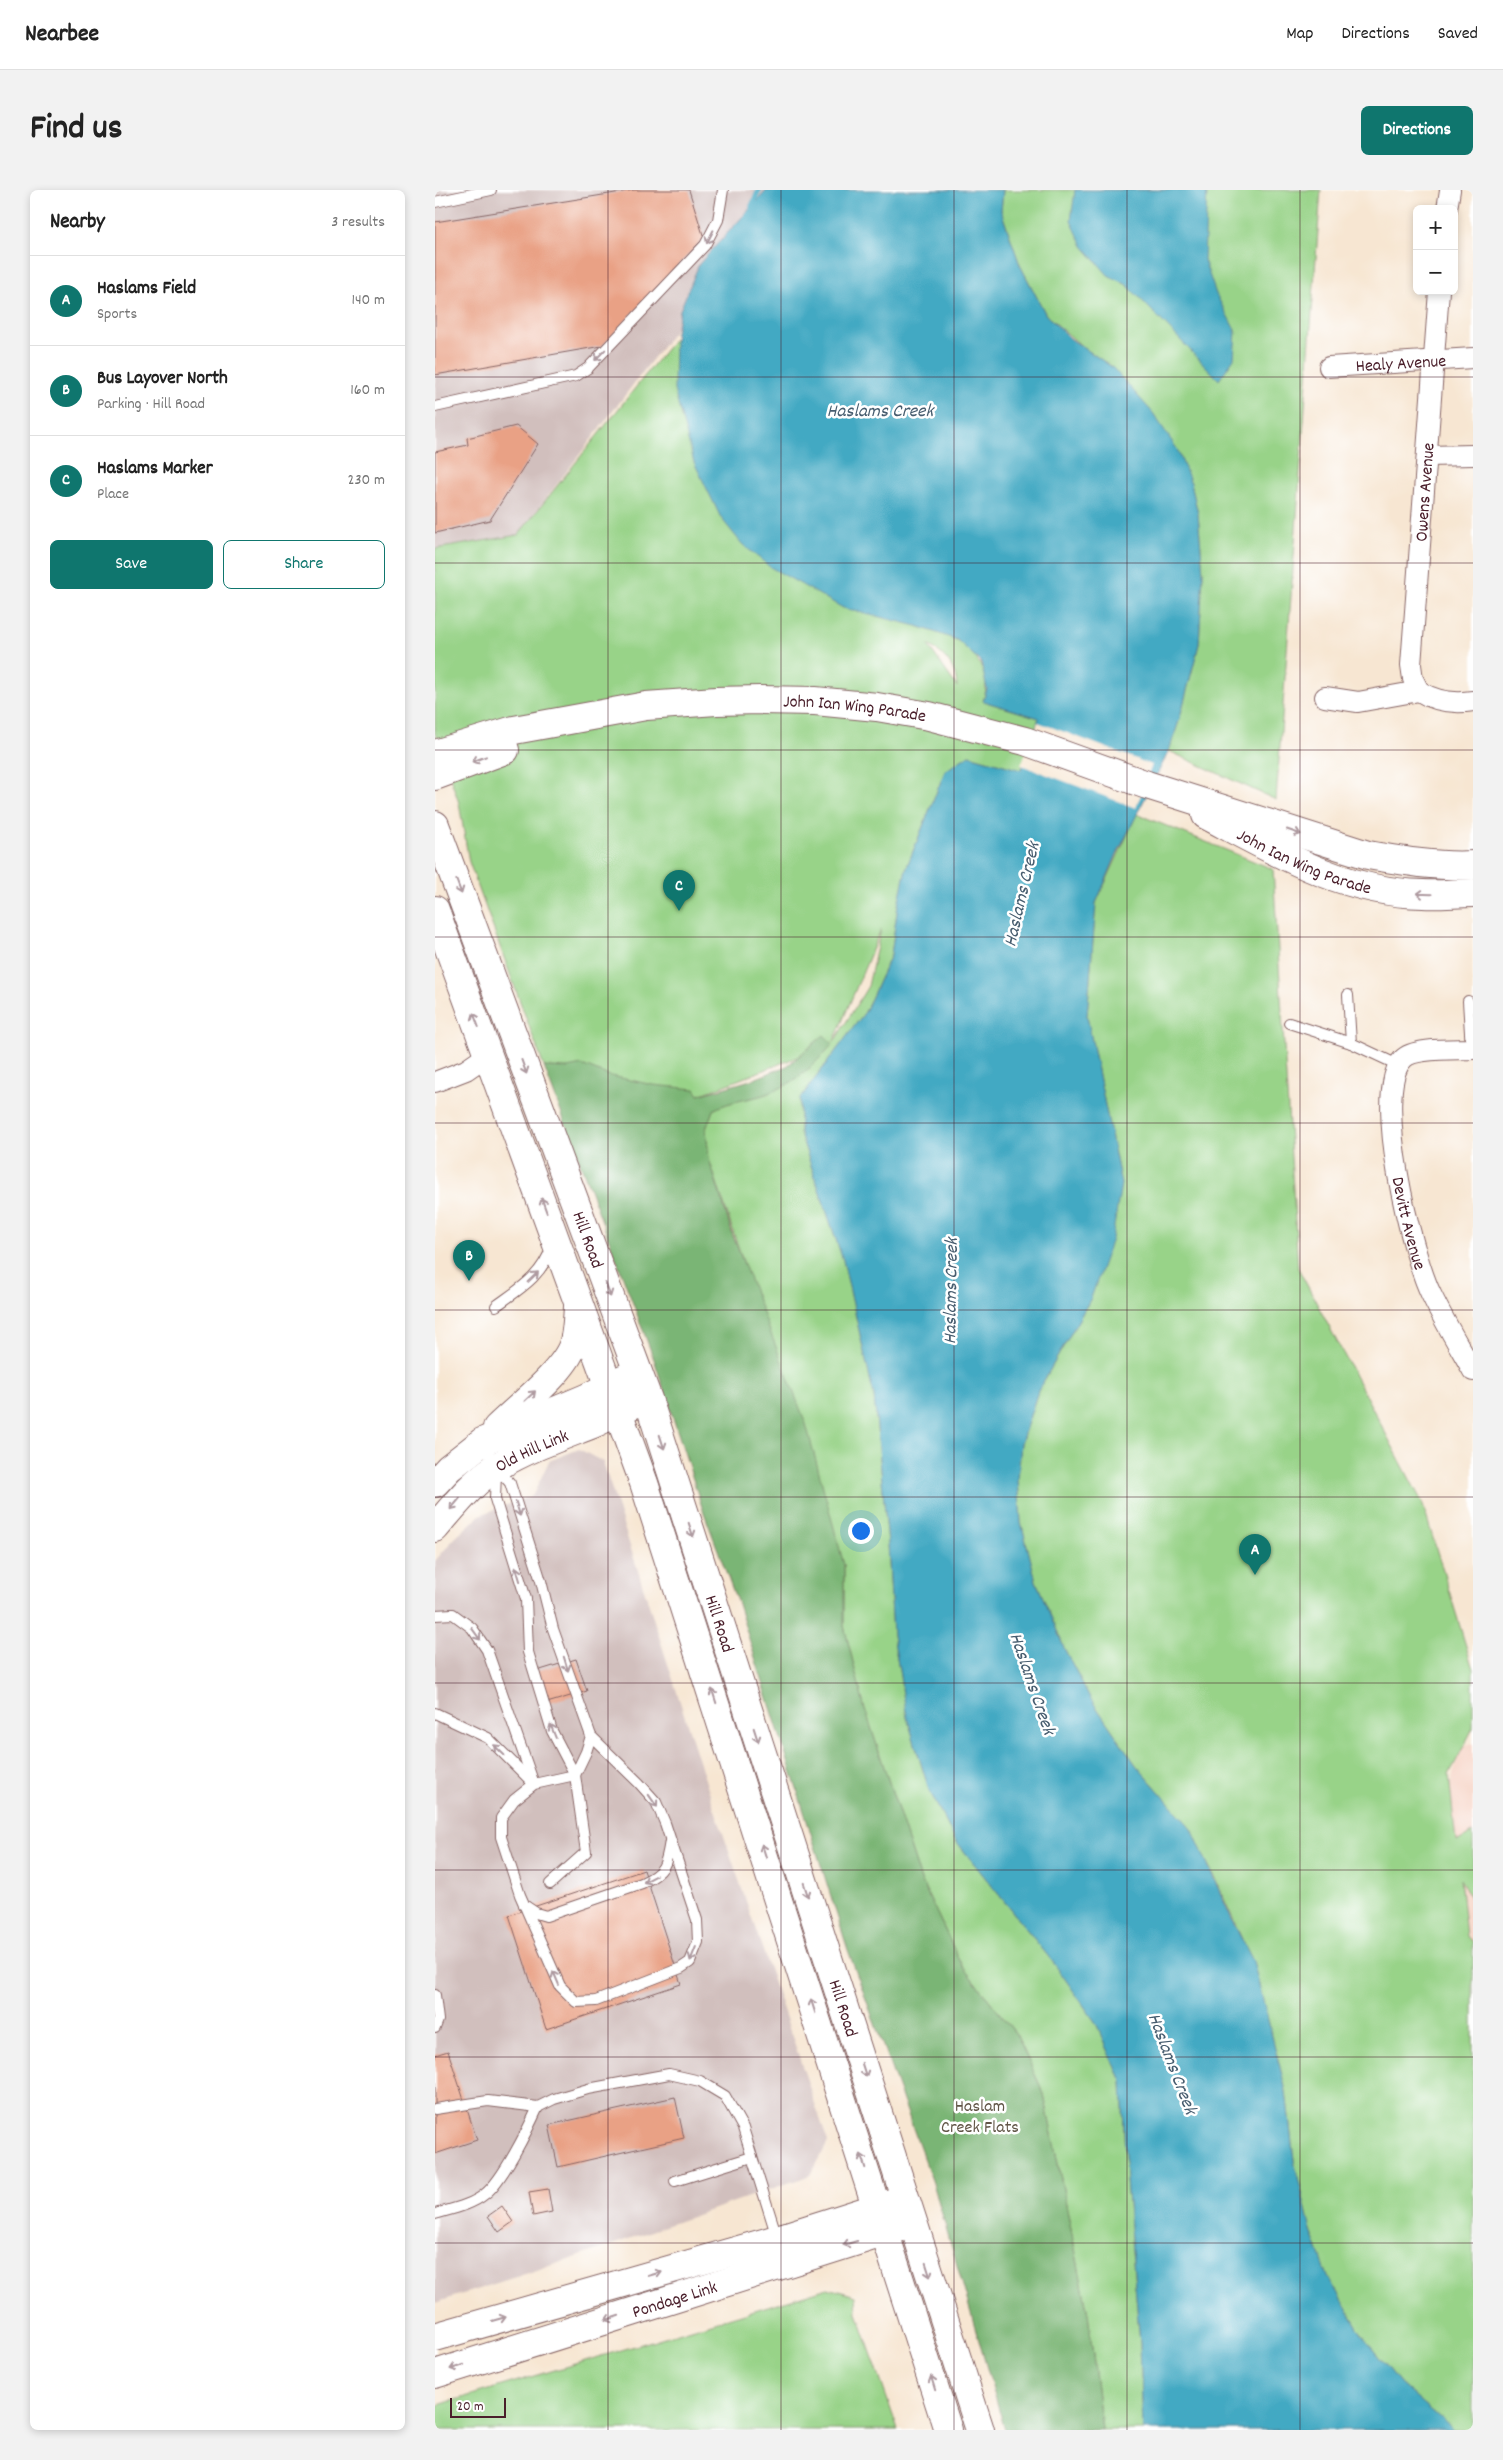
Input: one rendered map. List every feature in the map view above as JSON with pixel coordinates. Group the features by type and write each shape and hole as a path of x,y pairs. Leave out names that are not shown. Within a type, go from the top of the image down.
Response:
{"main road":[{"name":"John Ian Wing Parade","path":"435,754 514,730 646,706 716,700 815,700 877,707 929,716 1025,741 1147,785 1368,855 1400,861 1456,866 1473,865"},
{"name":"John Ian Wing Parade","path":"435,776 522,745 554,724"},
{"name":"John Ian Wing Parade","path":"1147,785 1289,860 1329,876 1371,887 1422,894 1473,893"},
{"name":"Hill Road","path":"435,825 648,1399 980,2430"},
{"name":"Hill Road","path":"435,910 579,1300 644,1483 701,1654 948,2430"},
{"path":"489,1054 508,1021"},
{"path":"482,1442 556,1371 564,1360 572,1347 576,1332 579,1300"},
{"name":"Old Hill Link","path":"435,1484 449,1468 482,1442 586,1398 609,1385 638,1373"},
{"name":"Old Hill Link","path":"435,1528 465,1493 496,1467 545,1442 595,1423 617,1411 648,1399"},
{"name":"Pondage Link","path":"435,2374 781,2251 877,2207 909,2211"},
{"name":"Pondage Link","path":"435,2337 781,2251 885,2233 909,2211"}],"street":[{"path":"1448,205 1450,190"},
{"name":"Owens Avenue","path":"1419,691 1413,679 1411,666 1439,295"},
{"name":"Healy Avenue","path":"1329,367 1473,358"},
{"path":"1427,456 1473,455"},
{"path":"1325,697 1357,702 1419,691 1429,698 1443,702 1473,701"},
{"path":"1399,1065 1404,1058 1413,1052 1472,1049"},
{"path":"435,1082 466,1070 489,1054"},
{"name":"Devitt Avenue","path":"1399,1065 1391,1088 1391,1100 1397,1162 1407,1218 1431,1294 1473,1371"}],"lane":[{"path":"435,202 491,190"},
{"path":"435,407 576,376 588,368 711,238 723,190"},
{"path":"1348,995 1351,1044"},
{"path":"1468,1001 1472,1049"},
{"path":"1289,1023 1351,1044 1399,1065"},
{"path":"496,1306 537,1274 546,1263 555,1237"},
{"path":"482,1442 496,1467 510,1484 532,1552 553,1629 591,1736 656,1802 697,1920 698,1942 690,1962 681,1968 596,2001 576,2002 560,1986 524,1905 501,1837 501,1818 514,1800 534,1784 575,1775"},
{"path":"496,1467 495,1499 526,1599 528,1652 552,1731 575,1775 585,1852 549,1884"},
{"path":"513,1557 532,1552"},
{"path":"526,1599 544,1594"},
{"path":"435,1615 453,1614 472,1628 487,1650 534,1784"},
{"path":"435,1712 488,1738 534,1784"},
{"path":"575,1775 591,1736"},
{"path":"524,1905 536,1913 546,1916 642,1883 657,1876 667,1864 670,1838"},
{"path":"435,1995 438,2020 435,2028"},
{"path":"435,2109 488,2101 537,2107 553,2099 588,2089 669,2074 700,2081 725,2096 743,2128 781,2251"},
{"path":"435,2214 465,2206 486,2194 511,2160 537,2107"},
{"path":"675,2182 752,2157"}],"shaded area":[{"path":"435,190 773,190 701,296 518,535 435,549"},
{"path":"579,1449 603,1462 711,1798 828,2142 811,2175 577,2257 435,2303 435,1561 454,1539 480,1515 533,1495 549,1461"},
{"path":"1473,1743 1473,1944 1452,1908 1439,1826 1461,1746"}],"green space":[{"path":"1003,190 1321,190 1276,800 1169,751 1179,721 1199,644 1203,573 1198,514 1191,483 1112,367 1084,348 1046,315 1020,265 1001,211"},
{"path":"675,338 681,417 917,626 954,638 972,653 981,667 986,683 983,701 1039,718 1021,770 969,755 945,771 906,869 898,905 891,955 865,1012 800,1099 800,1133 843,1260 874,1396 888,1543 893,1635 907,1717 929,1790 956,1841 1056,1966 1096,2023 1122,2081 1126,2180 1140,2343 1143,2430 1102,2430 1088,2314 1044,2094 1016,2034 962,1966 921,1880 864,1706 844,1626 844,1565 709,1159 706,1129 713,1110 725,1103 769,1093 831,1044 699,1095 544,1067 469,862 459,803 435,733 435,549 518,535","holes":["928,645 949,662 957,687","881,929 868,986 834,1042 834,1041"]},
{"path":"1137,814 1273,869 1298,1268 1422,1502 1473,1669 1473,1728 1449,1775 1456,1842 1473,1833 1473,1903 1460,1879 1466,1936 1473,1942 1473,2430 1454,2430 1401,2384 1366,2341 1328,2277 1311,2230 1294,2161 1286,2091 1254,1966 1212,1872 1184,1820 1136,1765 1090,1698 1065,1650 1036,1581 1021,1522 1018,1480 1021,1443 1038,1391 1091,1298 1121,1184 1087,1016 1096,903"},
{"name":"Haslam Creek Flats","path":"824,1035 833,1044 789,1084 769,1093 727,1104 713,1110 706,1129 709,1159 733,1236 806,1424 844,1565 844,1626 864,1706 921,1880 962,1966 1016,2034 1044,2094 1088,2314 1102,2430 1005,2430 933,2183 848,1950 738,1604 702,1507 655,1362 544,1067 567,1068 582,1065 607,1075 653,1085 695,1089 699,1095 754,1079 787,1066"},
{"path":"828,2288 856,2296 857,2313 898,2430 435,2430 435,2406"}],"water":[{"name":"Haslams Creek","path":"767,190 1003,190 1001,211 1020,265 1046,315 1071,339 1112,367 1153,413 1177,449 1191,483 1198,514 1203,573 1199,644 1179,721 1169,751 1117,854 1096,903 1087,1016 1121,1184 1112,1239 1091,1298 1038,1391 1021,1443 1018,1480 1021,1522 1036,1581 1065,1650 1090,1698 1136,1765 1192,1829 1234,1924 1253,1961 1286,2091 1294,2161 1311,2230 1328,2277 1366,2341 1401,2384 1454,2430 1143,2430 1140,2343 1126,2180 1122,2081 1096,2023 1056,1966 956,1841 929,1790 907,1717 893,1635 888,1543 874,1396 843,1260 800,1133 800,1099 865,1012 891,955 898,905 906,869 945,771 969,755 1021,770 1039,718 983,701 987,689 981,662 957,640 917,626 843,608 770,567 742,544 721,518 694,462 674,390 675,338 680,310 699,264"},
{"path":"1075,190 1207,190 1204,260 1216,294 1236,332 1234,358 1219,380 1127,285 1108,275 1083,246 1071,221"}],"pier":[{"path":"1038,722 1152,765 1136,808 1021,765"}],"building":[{"path":"634,190 689,190 704,238 602,346 435,375 435,222"},
{"path":"516,426 538,444 490,520 435,533 435,452 468,445 467,438"},
{"path":"576,1659 587,1691 547,1703 537,1671"},
{"path":"644,1870 681,1984 546,2029 509,1915"},
{"path":"448,2051 477,2140 435,2154 435,2055"},
{"path":"675,2097 684,2138 558,2167 549,2125"},
{"path":"548,2189 552,2212 533,2216 529,2192"},
{"path":"502,2206 513,2222 499,2232 488,2216"}],"waterway":[{"path":"752,214 752,206 759,190"}],"place":[{"name":"Haslams Marker","path":"679,911"},
{"name":"Bus Layover North","path":"469,1281"},
{"name":"Haslams Field","path":"1255,1575"}]}
